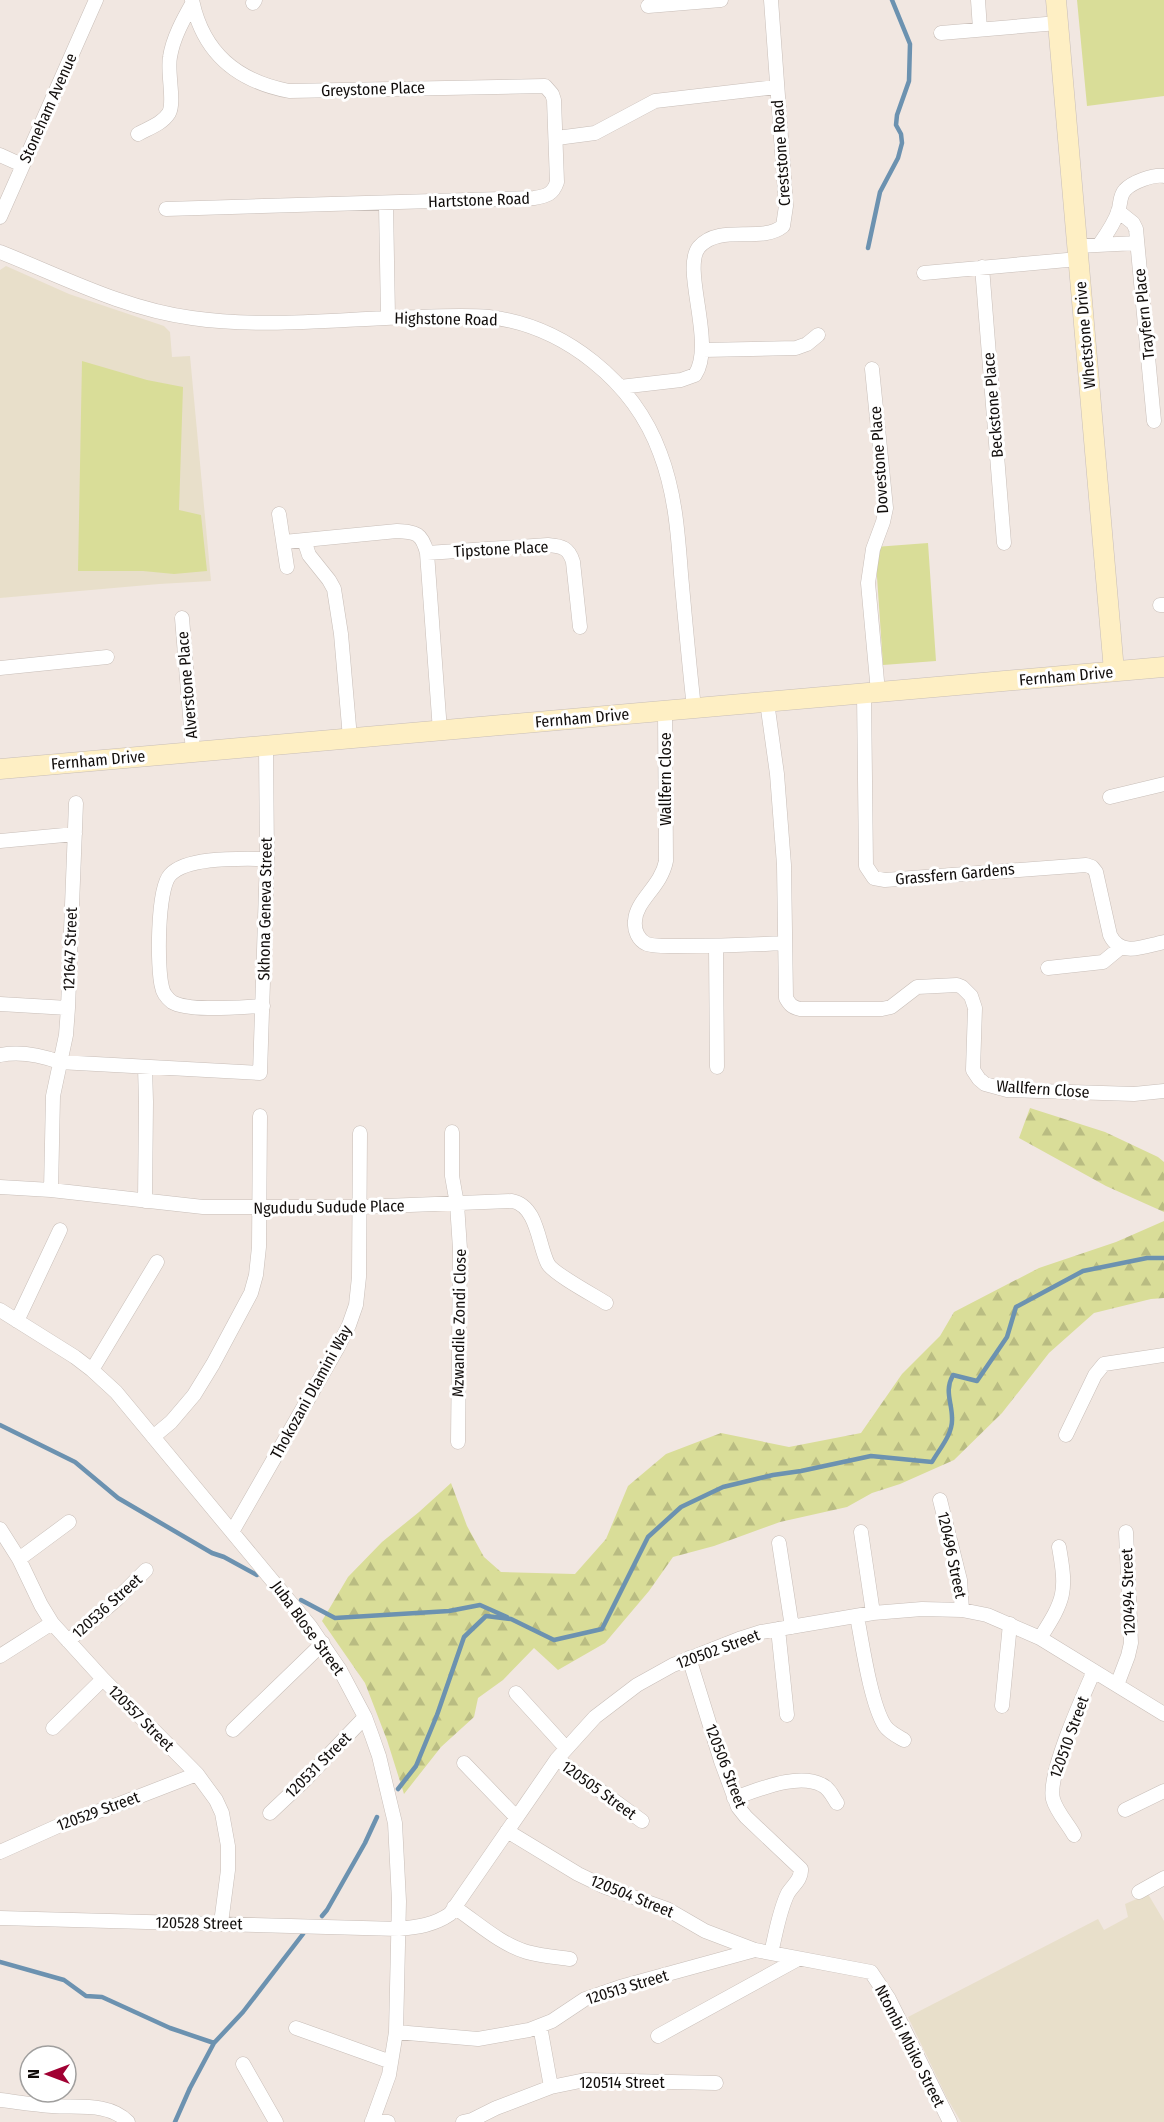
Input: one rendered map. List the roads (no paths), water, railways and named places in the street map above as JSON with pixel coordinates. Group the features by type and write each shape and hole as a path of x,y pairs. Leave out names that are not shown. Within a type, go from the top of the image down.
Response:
{"street":[{"name":"Stoneham Avenue","path":"0,216 96,0"},
{"path":"648,6 722,0"},
{"name":"Creststone Road","path":"620,387 690,378 695,375 700,367 703,350 694,263 699,248 713,237 771,232 779,229 785,220 783,155 771,0"},
{"path":"978,0 980,29"},
{"name":"Whetstone Drive","path":"1056,0 1114,671"},
{"path":"138,134 162,122 169,112 172,104 170,55 192,2"},
{"name":"Greystone Place","path":"192,2 197,20 208,43 219,58 230,68 275,88 289,91 545,86 555,100 557,138"},
{"path":"941,33 1058,23"},
{"path":"557,138 595,133 656,101 776,87"},
{"name":"Hartstone Road","path":"166,209 534,198 549,195 554,191 557,182 557,138"},
{"path":"0,155 22,165"},
{"path":"1099,245 1119,212 1121,197 1125,189 1147,179 1159,175 1164,176"},
{"path":"386,204 388,317"},
{"name":"Trayfern Place","path":"1119,212 1135,225 1154,421"},
{"path":"924,273 982,267 1078,252 1099,245 1137,243"},
{"name":"Highstone Road","path":"0,252 117,300 190,318 226,322 266,322 388,317 489,317 514,322 543,333 573,347 595,361 620,387 646,424 659,450 668,477 676,510 694,708"},
{"name":"Beckstone Place","path":"982,267 1004,543"},
{"path":"703,350 796,348 807,344 818,335"},
{"name":"Dovestone Place","path":"871,693 868,583 873,549 886,508 872,369"},
{"path":"279,514 287,567"},
{"path":"284,542 405,532 414,533 424,540 427,553 440,731"},
{"path":"304,540 309,555 334,589 341,634 350,738"},
{"name":"Tipstone Place","path":"427,553 548,545 563,548 570,553 573,562 580,627"},
{"name":"Alverstone Place","path":"182,618 193,752"},
{"path":"0,668 107,657"},
{"name":"Fernham Drive","path":"0,769 1164,667"},
{"name":"Grassfern Gardens","path":"871,693 866,866 874,878 1086,865 1092,867 1096,872 1110,935 1120,948"},
{"name":"Wallfern Close","path":"767,702 777,774 784,865 786,998 794,1008 800,1010 882,1010 891,1007 917,987 957,985 962,987 974,1002 973,1070 985,1084 1007,1090 1134,1094 1164,1091"},
{"name":"Wallfern Close","path":"665,710 666,861 659,881 636,911 635,928 638,937 648,945 716,946 784,943"},
{"name":"Skhona Geneva Street","path":"145,1067 260,1073 267,859 266,746"},
{"path":"1110,797 1164,784"},
{"name":"121647 Street","path":"51,1190 53,1096 66,1035 68,1008 76,803"},
{"path":"0,841 75,834"},
{"path":"263,1006 182,1006 166,997 159,970 162,893 169,875 188,865 230,860 267,859"},
{"path":"1048,968 1103,962 1120,948 1140,948 1164,942"},
{"path":"716,946 717,1067"},
{"path":"0,1004 68,1008"},
{"path":"0,1055 31,1054 59,1062 145,1067 147,1102 145,1201"},
{"path":"153,1437 171,1422 194,1395 251,1293 258,1256 260,1116"},
{"name":"Mzwandile Zondi Close","path":"452,1132 452,1176 457,1204 460,1249 458,1442"},
{"name":"Thokozani Dlamini Way","path":"232,1532 313,1392 349,1325 356,1305 359,1277 360,1133"},
{"name":"Ngududu Sudude Place","path":"0,1187 51,1190 203,1207 360,1207 505,1200 518,1202 532,1220 551,1267 606,1304"},
{"path":"17,1321 60,1230"},
{"path":"92,1370 157,1262"},
{"name":"Juba Blose Street","path":"0,1310 92,1370 116,1392 292,1602 323,1643 365,1717 379,1756 395,1823 399,1929 396,2032 392,2062 386,2086 372,2122"},
{"path":"1066,1435 1095,1375 1104,1364 1164,1355"},
{"name":"120496 Street","path":"940,1500 960,1580 962,1610"},
{"path":"19,1559 69,1522"},
{"name":"120557 Street","path":"0,1529 19,1559 52,1623 103,1679 197,1774 216,1800 225,1827 228,1846 228,1870 221,1923"},
{"path":"861,1532 873,1613"},
{"name":"120494 Street","path":"1117,1685 1131,1644 1126,1532"},
{"path":"779,1543 792,1627"},
{"path":"1040,1638 1054,1615 1062,1595 1064,1574 1059,1546"},
{"name":"120536 Street","path":"68,1641 147,1570"},
{"name":"120502 Street","path":"399,1929 422,1927 450,1914 557,1759 595,1717 637,1685 689,1658 739,1639 778,1629 873,1613 922,1609 962,1610 987,1615 1040,1638 1164,1714"},
{"path":"857,1616 880,1716 889,1730 904,1740"},
{"path":"0,1656 52,1623"},
{"path":"1002,1706 1010,1624"},
{"path":"778,1629 788,1716"},
{"path":"233,1730 323,1643"},
{"name":"120506 Street","path":"689,1658 734,1798 746,1818 801,1869 801,1876 788,1894 781,1911 771,1953"},
{"name":"120510 Street","path":"1074,1835 1053,1800 1052,1787 1075,1715 1094,1671"},
{"path":"53,1728 103,1679"},
{"path":"516,1693 566,1748"},
{"name":"120531 Street","path":"270,1813 365,1717"},
{"name":"120505 Street","path":"557,1759 642,1821"},
{"path":"464,1763 516,1817"},
{"name":"120529 Street","path":"0,1852 67,1822 197,1774"},
{"path":"734,1798 770,1786 804,1780 823,1785 837,1803"},
{"path":"1125,1809 1164,1791"},
{"name":"120504 Street","path":"507,1831 578,1874 605,1887 667,1909 705,1931 755,1950 798,1959"},
{"path":"1139,1892 1164,1878"},
{"path":"454,1907 512,1946 528,1953 570,1959"},
{"name":"120528 Street","path":"0,1918 399,1929"},
{"name":"120513 Street","path":"396,2032 478,2039 519,2032 552,2022 585,1999 755,1950"},
{"path":"658,2036 798,1959"},
{"name":"Ntombi Mbiko Street","path":"798,1959 871,1972 889,1999 950,2122"},
{"path":"540,2026 551,2087"},
{"path":"296,2028 392,2062"},
{"path":"243,2064 276,2122"},
{"name":"120514 Street","path":"469,2121 551,2087 585,2080 716,2083"},
{"path":"0,2100 52,2106 93,2107 122,2115 129,2122"},
{"path":"372,2122 388,2122"}],"waterway":[{"path":"868,248 880,192 898,158 902,143 901,134 896,125 897,115 909,81 910,44 892,0"},
{"path":"398,1789 416,1766 437,1715 464,1637 486,1616 511,1619 554,1640 602,1629 648,1537 681,1507 723,1487 871,1456 932,1462 952,1424 949,1386 953,1375 977,1381 1007,1337 1016,1307 1083,1271 1147,1258 1164,1258"},
{"path":"0,1425 75,1462 118,1498 212,1553 257,1575"},
{"path":"301,1600 335,1618 449,1611 480,1605 507,1617"},
{"path":"322,1916 365,1843 377,1817"},
{"path":"175,2122 214,2043 243,2012 303,1934"},
{"path":"0,1962 64,1980 86,1996 102,1997 170,2028 214,2043"}]}
